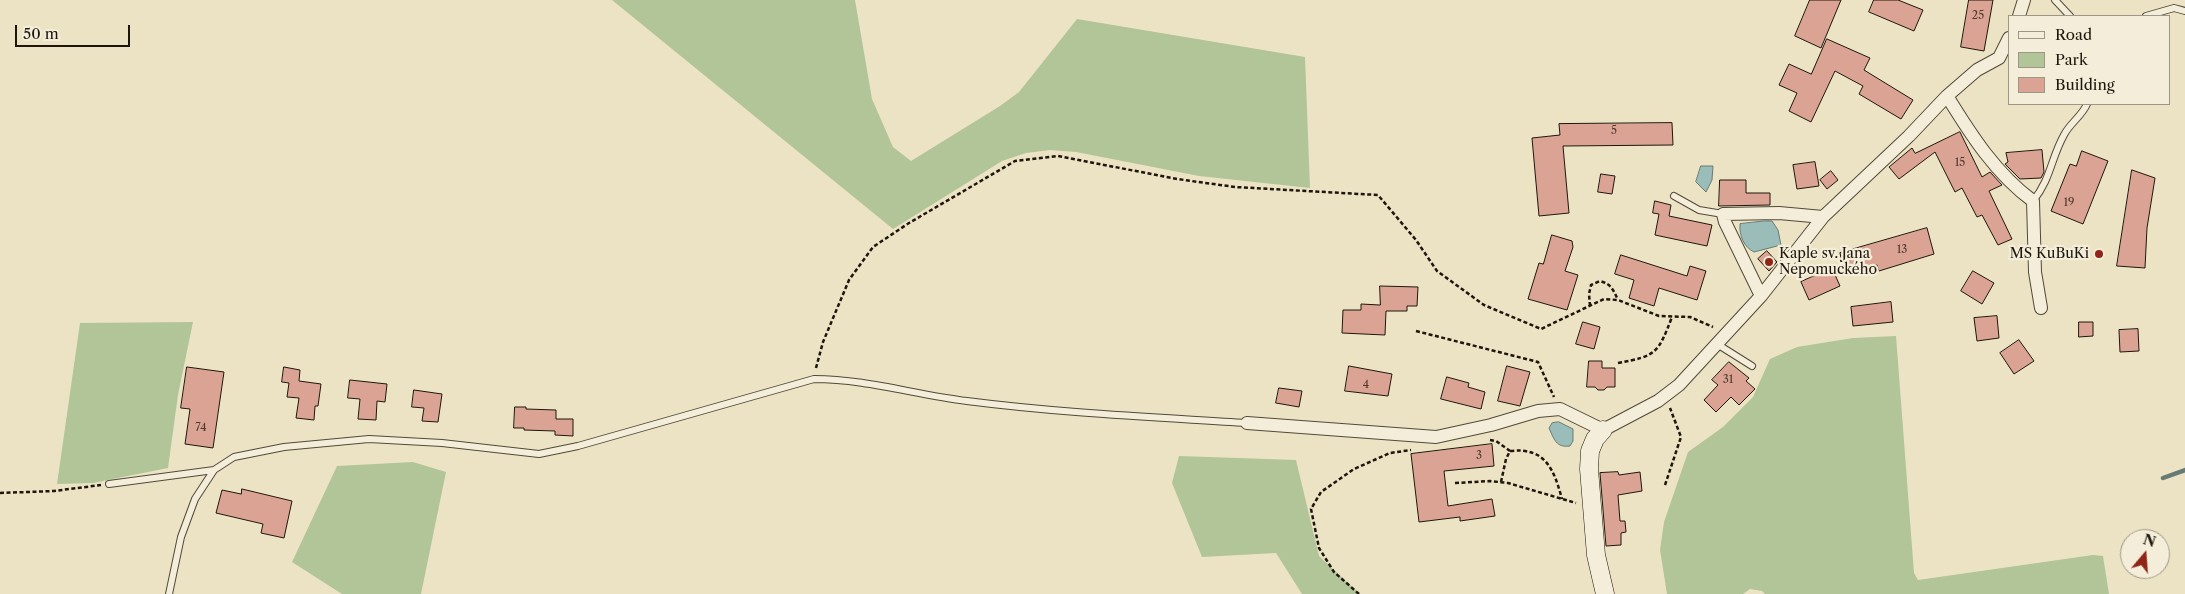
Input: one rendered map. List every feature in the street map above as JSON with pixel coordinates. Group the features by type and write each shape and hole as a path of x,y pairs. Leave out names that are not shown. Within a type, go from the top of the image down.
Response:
{"street":[{"path":"2019,15 2024,0"},
{"path":"1605,594 1596,555 1589,469 1590,451 1595,439 1602,430 1658,401 1679,385 1760,296 1822,217 1909,136 1946,96 1978,70 2004,56 2008,42"},
{"path":"1946,96 1973,138 2013,187 2033,202 2035,272 2041,308"},
{"path":"1760,296 1723,214 1779,213 1822,217"},
{"path":"1247,423 1436,437 1491,425 1538,411 1560,409 1602,430"}],"lane":[{"path":"2055,0 2069,15"},
{"path":"2150,15 2174,8 2185,11"},
{"path":"2033,202 2043,189 2065,133 2086,105"},
{"path":"1674,196 1699,210 1723,214"},
{"path":"1720,340 1752,366"},
{"path":"168,594 181,537 195,499 214,470 234,457 284,447 369,439 442,443 540,454 578,446 814,379 838,379 966,401 1077,412 1247,423"},
{"path":"109,484 214,470"}],"path":[{"path":"814,379 823,342 849,280 872,247 1015,161 1058,156 1235,188 1378,195 1416,240 1437,271 1484,305 1541,328 1604,299 1618,300 1659,316 1690,317 1709,324 1720,340"},
{"path":"1590,306 1589,294 1591,285 1600,280 1608,283 1613,288 1618,300"},
{"path":"1618,363 1643,359 1652,355 1663,340 1673,316"},
{"path":"1416,331 1538,362 1560,409"},
{"path":"1658,401 1669,407 1681,437 1665,485"},
{"path":"1488,440 1496,440 1510,452"},
{"path":"1359,594 1334,572 1319,548 1312,509 1321,492 1354,469 1390,453 1420,449"},
{"path":"1455,483 1501,482 1562,499 1556,477 1548,464 1537,454 1522,450 1510,452"},
{"path":"1501,482 1506,459 1510,452"},
{"path":"0,493 54,491 109,484"}],"green space":[{"path":"612,0 855,0 872,99 893,147 911,161 1000,106 1019,92 1077,19 1305,57 1310,188 1199,176 1076,152 1050,150 1026,153 1002,161 893,229"},
{"path":"193,322 178,395 168,468 93,483 57,484 80,323"},
{"path":"1896,336 1914,573 1918,580 2093,555 2103,556 2109,594 1765,594 1762,591 1750,589 1743,594 1667,594 1660,550 1664,522 1688,452 1723,427 1753,397 1770,359 1797,347 1853,338"},
{"path":"1179,456 1296,460 1319,556 1360,594 1302,594 1276,553 1202,557 1172,483"},
{"path":"413,462 446,472 421,594 342,594 292,562 337,466"}],"water":[{"path":"1701,166 1713,166 1712,180 1706,192 1696,182"},
{"path":"1772,221 1778,230 1781,245 1754,252 1743,241 1740,233 1740,224"},
{"path":"1559,422 1573,429 1573,441 1570,446 1562,446 1552,436 1549,428 1552,423"}],"building":[{"path":"1810,0 1841,0 1821,48 1795,36"},
{"path":"1874,0 1898,0 1923,10 1914,31 1869,12"},
{"path":"1969,0 1993,0 1984,51 1961,47"},
{"path":"1827,39 1870,58 1864,70 1913,100 1901,119 1859,94 1863,86 1835,71 1811,122 1789,111 1797,93 1779,85 1789,64 1811,74"},
{"path":"1672,123 1673,145 1563,146 1569,213 1539,216 1532,138 1560,135 1559,124"},
{"path":"1960,132 1982,177 1990,172 2002,185 1989,191 2012,239 1998,245 1982,215 1977,217 1962,188 1955,192 1935,152 1899,179 1889,167 1912,148 1915,153"},
{"path":"2042,150 2044,172 2041,178 2020,179 2005,164 2008,162 2006,153"},
{"path":"2082,151 2108,161 2083,224 2051,211 2070,164 2076,166"},
{"path":"1815,162 1819,186 1797,189 1793,165"},
{"path":"2132,170 2155,178 2147,228 2145,268 2117,266"},
{"path":"1831,171 1838,180 1827,189 1820,180"},
{"path":"1601,174 1615,176 1612,194 1598,192"},
{"path":"1720,180 1746,180 1746,193 1770,193 1770,205 1719,206"},
{"path":"1655,201 1671,205 1669,216 1712,225 1707,246 1655,235 1659,214 1653,213"},
{"path":"1927,228 1934,254 1879,271 1877,265 1844,273 1840,253"},
{"path":"1552,235 1572,241 1573,247 1565,271 1578,275 1567,310 1528,299 1539,263 1543,264"},
{"name":"Kaple sv. Jana Nepomuckého","path":"1767,251 1777,262 1769,271 1758,259"},
{"path":"1621,255 1687,276 1690,266 1706,271 1697,300 1659,288 1654,306 1629,298 1634,280 1615,274"},
{"path":"1832,268 1840,286 1809,300 1801,282"},
{"path":"1973,271 1994,283 1982,304 1961,291"},
{"path":"1380,286 1418,287 1417,306 1407,306 1407,311 1386,311 1385,335 1342,333 1343,310 1361,310 1361,304 1380,305"},
{"path":"1891,302 1893,322 1853,326 1851,307"},
{"path":"1997,316 1999,338 1977,341 1974,318"},
{"path":"1583,322 1600,327 1594,349 1576,344"},
{"path":"2079,322 2093,322 2093,336 2079,337"},
{"path":"2138,329 2139,351 2120,352 2119,330"},
{"path":"2019,340 2034,361 2014,374 2000,353"},
{"path":"1589,361 1602,361 1602,368 1615,368 1615,387 1598,390 1595,387 1587,387"},
{"path":"1729,362 1749,378 1746,381 1755,389 1739,405 1731,397 1716,412 1704,400 1718,385 1712,380"},
{"path":"1349,366 1392,374 1388,396 1345,391"},
{"path":"1507,366 1530,372 1520,406 1498,401"},
{"path":"187,367 224,372 213,448 185,444 190,409 181,408"},
{"path":"284,367 300,370 299,381 321,384 318,406 315,406 314,420 296,418 299,398 287,397 289,383 282,382"},
{"path":"1447,377 1469,383 1468,387 1485,392 1481,409 1441,399"},
{"path":"350,380 387,384 385,402 377,401 376,420 358,419 360,399 348,398"},
{"path":"1279,388 1302,391 1299,407 1276,403"},
{"path":"414,390 442,394 438,422 422,421 424,408 412,407"},
{"path":"515,407 556,410 556,419 573,419 573,436 555,435 555,431 514,428"},
{"path":"1492,444 1494,466 1444,471 1448,506 1492,499 1495,516 1460,521 1460,517 1419,522 1411,454"},
{"path":"1618,472 1619,475 1640,472 1642,491 1618,495 1620,521 1625,521 1626,532 1621,533 1621,545 1606,546 1600,473"},
{"path":"242,489 292,501 284,538 261,533 263,524 216,513 222,490 241,494"}],"waterway":[{"path":"2163,478 2185,470"}],"place":[{"name":"MS KuBuKi","path":"2099,254"},
{"name":"Kaple sv. Jana Nepomuckého","path":"1769,262"}]}
